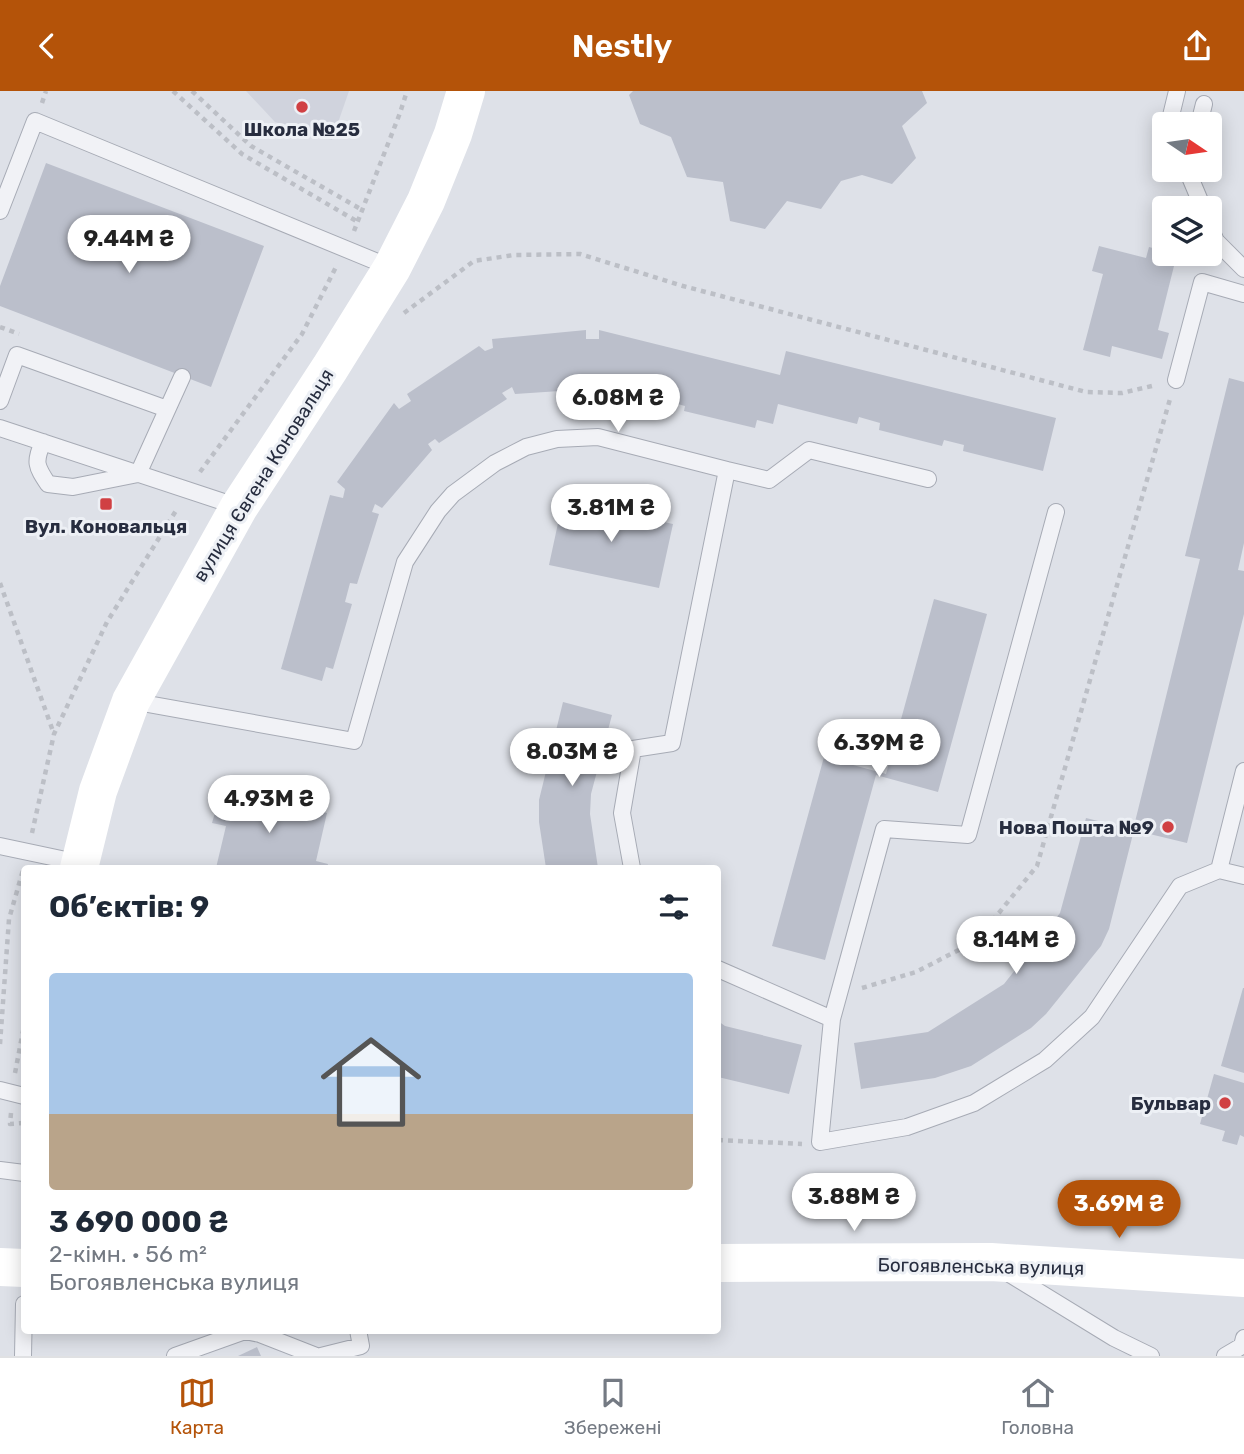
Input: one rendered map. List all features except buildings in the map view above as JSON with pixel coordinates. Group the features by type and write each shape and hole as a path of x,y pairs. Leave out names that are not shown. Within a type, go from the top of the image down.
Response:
{"street":[{"name":"вулиця Євгена Коновальця","path":"79,865 98,791 131,701 239,507 392,268 426,201 453,134 466,91"},
{"name":"Богоявленська вулиця","path":"721,1263 991,1262 1244,1277"},
{"path":"0,1267 21,1268"}],"lane":[{"path":"1172,112 1177,91"},
{"path":"1202,112 1204,104"},
{"path":"0,211 35,121 392,268"},
{"path":"1222,247 1244,269"},
{"path":"1176,380 1202,282 1244,294"},
{"path":"0,401 17,355 167,409"},
{"path":"138,474 182,377"},
{"path":"0,428 239,507"},
{"path":"0,443 17,433"},
{"path":"131,701 354,741 405,562 438,511 453,494 495,463 526,447 558,439 598,437 769,480 809,450 928,479"},
{"path":"43,442 38,454 37,468 48,484 73,487 138,474"},
{"path":"631,865 622,813 633,749 673,743 727,470"},
{"path":"1056,512 968,835 884,829 832,1019 820,1142 907,1126 974,1103 1045,1060 1092,1017 1180,886 1219,870 1244,877"},
{"path":"1219,870 1244,771"},
{"path":"0,846 79,865"},
{"path":"721,970 832,1019"},
{"path":"0,1170 21,1173"},
{"path":"991,1262 1114,1338 1151,1356"},
{"path":"23,1334 23,1356"},
{"path":"174,1356 236,1334"},
{"path":"262,1334 316,1356"},
{"path":"1225,1356 1242,1346 1244,1338"},
{"path":"321,1356 361,1344"}],"path":[{"path":"173,91 242,154 358,222"},
{"path":"192,91 251,146 364,211"},
{"path":"399,321 406,311 474,261 514,255 580,254 683,286 1086,392 1122,393 1176,380 1037,866 976,941 916,972 838,995"},
{"path":"0,583 54,734"},
{"path":"24,865 28,852"},
{"path":"0,1044 9,919 21,877"},
{"path":"12,1093 21,1043"},
{"path":"721,1140 796,1144 820,1142"}],"shaded area":[{"name":"Школа №25","path":"246,91 349,91 332,140 275,122"}],"place":[{"name":"Школа №25","path":"302,107"},
{"name":"Вул. Коновальця","path":"106,504"},
{"name":"Нова Пошта №9","path":"1168,827"},
{"name":"Бульвар","path":"1225,1103"}]}
